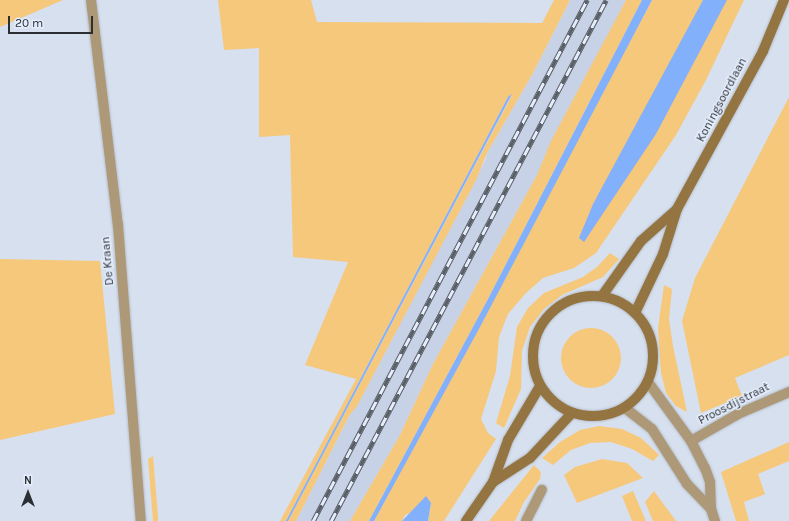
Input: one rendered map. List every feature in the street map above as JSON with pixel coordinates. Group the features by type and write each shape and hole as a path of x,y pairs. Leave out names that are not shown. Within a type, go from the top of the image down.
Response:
{"street":[{"name":"De Kraan","path":"91,0 118,225 141,521"},
{"name":"Koningsoordlaan","path":"636,313 660,260 677,209 763,51 784,0"},
{"name":"Koningsoordlaan","path":"602,296 641,241 677,209"},
{"path":"602,296 620,302 636,313 649,333 654,357 648,382 639,397 625,408 599,417 572,413 553,403 540,386 532,365 534,342 543,322 559,306 579,297 602,296"},
{"name":"Proosdijstraat","path":"648,382 691,441 710,482 711,509 715,521"},
{"path":"466,521 493,482 508,440 540,386"},
{"name":"Proosdijstraat","path":"691,441 738,414 789,392"},
{"name":"Proosdijstraat","path":"625,408 652,429 687,484 711,509"},
{"path":"493,482 530,458 572,413"},
{"path":"526,521 542,490"}],"shaded area":[{"path":"0,0 63,0 0,27"},
{"path":"218,0 311,0 317,22 542,23 554,0 570,0 532,75 487,153 476,180 357,406 349,416 296,521 288,521 512,95 508,97 286,521 280,521 356,379 305,365 348,262 293,257 290,135 259,137 259,48 224,50"},
{"path":"570,0 626,0 537,175 433,364 400,435 350,521 296,521 349,416 357,406 486,159 487,153 532,75"},
{"path":"626,0 642,0 488,299 369,521 350,521 400,435 433,364 537,175 551,141"},
{"path":"652,0 744,0 706,80 676,135 596,253 574,268 543,278 525,294 508,314 499,337 496,371 481,419 488,433 496,439 444,521 428,521 431,504 405,515 402,521 374,521"},
{"path":"789,97 789,355 735,378 742,396 701,413 682,321 695,278"},
{"path":"610,253 619,259 603,277 562,295 544,309 530,327 522,351 521,389 504,428 496,423 510,376 517,327 528,308 544,293 583,277 597,267"},
{"path":"0,259 100,261 115,414 0,440"},
{"path":"664,285 672,289 669,319 673,346 687,412 676,406 666,393 661,373 658,328"},
{"path":"585,328 597,328 608,333 616,341 621,352 619,370 608,383 597,388 585,388 574,383 566,375 561,364 561,352 566,341 574,333"},
{"path":"599,426 622,429 641,438 659,455 653,461 632,449 611,442 590,443 571,450 553,465 542,458 560,442 580,430"},
{"path":"789,442 789,461 758,474 765,494 744,502 749,521 736,521 721,472"},
{"path":"153,456 158,521 153,521 148,459"},
{"path":"602,459 627,463 643,478 577,503 564,475 575,467"},
{"path":"534,465 541,472 540,479 524,502 515,521 489,521"},
{"path":"633,491 646,521 632,521 622,496"},
{"path":"654,491 676,521 653,521 645,502"}],"water":[{"path":"642,0 652,0 480,327 374,521 369,521 488,299"},
{"path":"703,0 727,0 656,134 584,242 579,238 593,204"},
{"path":"512,94 288,521 286,521 508,97"},
{"path":"426,496 431,503 428,521 402,521"}],"railway":[{"path":"313,521 587,0"},
{"path":"331,521 606,0"}]}
